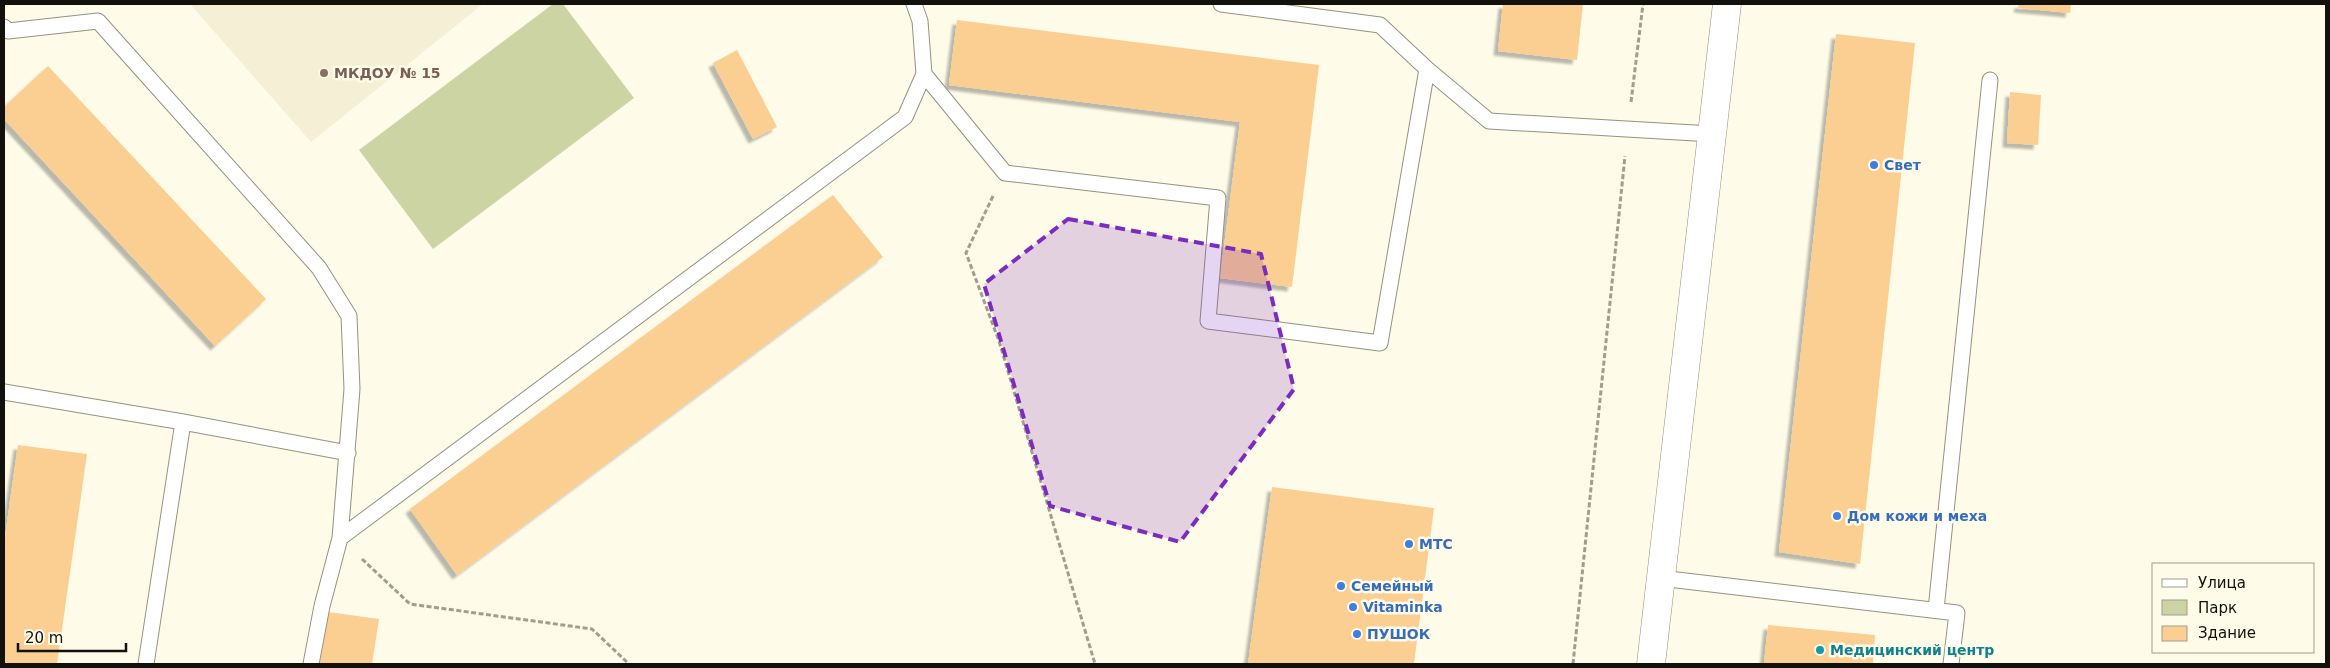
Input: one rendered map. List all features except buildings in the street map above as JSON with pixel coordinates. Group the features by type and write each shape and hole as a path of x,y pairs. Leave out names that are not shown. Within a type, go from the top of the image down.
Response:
{"street":[{"path":"1651,664 1727,4"}],"lane":[{"path":"340,538 905,118 924,74 920,21 914,4"},
{"path":"1221,4 1380,25 1427,69 1489,121 1712,134"},
{"path":"4,27 8,32 98,21 319,268 349,316 352,389 340,538 322,606 311,664"},
{"path":"924,74 1005,173 1218,198 1208,321 1380,343 1427,69"},
{"path":"1936,610 1990,80"},
{"path":"4,392 183,422 348,453"},
{"path":"146,664 183,422"},
{"path":"1660,578 1956,613 1950,664"}],"path":[{"path":"1573,664 1628,130 1643,4"},
{"path":"1005,173 966,253 998,341 1095,664"},
{"path":"340,538 410,604 592,630 629,664"}],"highlighted area":[{"path":"1068,219 1261,254 1294,389 1180,542 1050,506 984,284"}],"shaded area":[{"name":"МКДОУ № 15","path":"190,4 483,4 311,142"}],"green space":[{"path":"553,4 563,4 634,98 433,249 359,150"}],"place":[{"name":"МКДОУ № 15","path":"324,73"},
{"name":"Свет","path":"1874,165"},
{"name":"Дом кожи и меха","path":"1837,516"},
{"name":"МТС","path":"1409,544"},
{"name":"Семейный","path":"1341,586"},
{"name":"Vitaminka","path":"1353,607"},
{"name":"ПУШОК","path":"1357,634"},
{"name":"Медицинский центр","path":"1820,650"}]}
